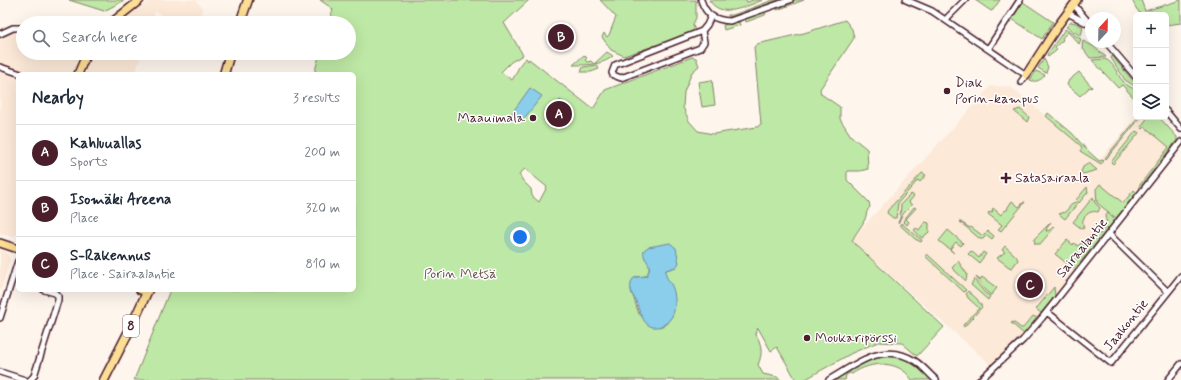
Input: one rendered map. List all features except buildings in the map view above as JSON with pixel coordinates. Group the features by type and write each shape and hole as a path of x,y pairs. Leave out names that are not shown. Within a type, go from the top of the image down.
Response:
{"highway":[{"path":"242,16 248,0"},
{"path":"225,72 228,60"},
{"name":"8","path":"104,380 130,329 145,292"}],"main road":[{"path":"120,16 140,0"},
{"path":"1026,75 1075,2"},
{"path":"79,72 84,60"},
{"path":"0,243 16,248"}],"street":[{"path":"701,0 704,8 711,16 722,21 730,21 790,0"},
{"path":"906,0 932,11 1026,75 1021,82"},
{"path":"946,20 966,0"},
{"path":"988,49 1020,0"},
{"path":"1075,2 1085,17"},
{"path":"1068,13 1085,23"},
{"path":"702,31 704,42 700,48 621,78 613,75 612,73 615,65 702,31 707,25 711,16"},
{"path":"0,34 16,28"},
{"path":"1111,48 1133,74"},
{"path":"0,67 16,72"},
{"path":"1169,115 1181,130"},
{"name":"Sairaalantie","path":"980,380 1023,340 1047,312 1181,142"},
{"path":"1109,234 1168,292"},
{"path":"0,318 16,267"},
{"name":"Jaakontie","path":"1047,312 1111,363 1181,276"},
{"path":"12,280 16,281"},
{"path":"30,380 34,376 58,300 58,296 50,292"},
{"path":"829,380 872,355 882,354 907,357 922,367 936,380"},
{"path":"1168,380 1181,364"},
{"path":"0,372 25,380"}],"shaded area":[{"path":"151,0 196,0 203,9 202,16 162,16 155,11 154,16 127,16"},
{"path":"16,25 16,60 140,60 136,72 25,72 0,64 0,28 1,30"},
{"path":"0,72 16,77 16,234 12,237 0,233"},
{"path":"991,86 1011,87 1099,160 1133,120 1145,120 1174,145 1020,341 992,366 851,240"},
{"path":"0,250 7,253 10,260 0,292"}],"green space":[{"path":"69,0 125,0 104,11"},
{"name":"Porin Metsä","path":"320,0 529,0 504,23 523,55 511,62 501,72 512,80 521,63 526,58 528,61 529,59 593,109 605,90 692,57 696,58 699,66 692,72 684,92 683,107 689,121 698,131 713,134 757,127 761,124 754,47 757,44 804,33 845,20 852,29 854,38 820,89 821,94 840,107 840,119 851,136 867,149 868,169 860,171 847,171 847,180 869,202 870,207 867,211 864,222 852,241 944,327 917,356 902,343 878,342 852,353 804,380 796,380 777,347 771,351 758,328 755,333 759,341 761,356 758,365 763,374 777,377 781,380 134,380 169,292 356,292 356,72 315,72 318,60 356,60 356,16 331,16 333,9","holes":["525,169 547,187 539,202 532,196 531,189 523,181 519,174","644,257 676,267 666,270 665,276 667,279 672,316 666,324 660,327 639,314 631,290 632,281 636,277 646,276 649,271 649,264"]},
{"path":"600,0 696,0 696,18 693,24 695,32 624,56 611,50 602,37 604,33 607,37 609,35 616,17"},
{"path":"709,0 746,0 747,2 753,0 763,0 742,8 727,10 714,6"},
{"path":"773,0 779,0 732,17 728,16 728,15 733,15"},
{"path":"796,0 804,0 777,10 783,6 783,4"},
{"path":"975,0 1000,0 991,11"},
{"path":"1132,0 1141,0 1145,11 1181,0 1181,23 1169,25 1169,12 1139,12"},
{"path":"1023,2 1053,22 1042,39 1012,19"},
{"path":"764,12 766,14 765,15 746,22 745,18"},
{"path":"739,22 740,25 724,30 723,25"},
{"path":"1071,22 1083,27 1081,36 1066,27"},
{"path":"1065,29 1081,39 1079,44 1068,32 1062,38 1063,40 1055,47 1057,50 1048,57 1047,55"},
{"path":"1083,41 1085,42 1085,48 1095,48 1106,57 1090,58 1082,47"},
{"path":"607,52 613,56 600,63 594,64"},
{"path":"584,55 587,58 585,60 587,62 591,61 594,64 573,65"},
{"path":"1112,56 1133,80 1133,85 1125,80 1111,58"},
{"path":"1044,59 1048,67 1046,73 1038,68"},
{"path":"1105,59 1111,63 1125,83 1133,88 1133,97 1122,85 1118,88 1092,60"},
{"path":"597,65 599,69 591,72 581,72 583,67"},
{"path":"1036,71 1045,75 1038,80 1030,80"},
{"path":"1079,72 1092,87 1089,87 1080,96 1067,85 1069,80"},
{"path":"712,80 715,105 702,107 698,82"},
{"path":"1020,109 1029,117 1027,122 1014,111"},
{"path":"1048,113 1072,133 1098,160 1104,161 1101,164 1080,151 1082,148 1081,146 1046,116"},
{"path":"1137,120 1138,120 1106,159 1105,158"},
{"path":"1146,120 1162,120 1177,137 1177,140 1140,188 1139,186 1169,147 1145,127 1143,129 1141,127"},
{"path":"1136,131 1139,133 1113,164 1111,162"},
{"path":"1089,163 1097,170 1083,174 1081,172 1083,167"},
{"path":"922,173 926,175 920,182 918,180 898,203 896,218 893,218 887,213 888,210"},
{"path":"1100,184 1123,203 1134,190 1137,193 1116,218 1097,203 1096,189"},
{"path":"1087,187 1088,192 1079,203 1076,200"},
{"path":"911,194 914,196 909,202 912,205 903,214 898,223 901,204"},
{"path":"1093,197 1095,203 1100,208 1098,212 1095,211 1088,213 1084,218 1084,228 1082,229 1073,222"},
{"path":"1012,201 1019,207 1025,202 1001,231 998,229 1002,225 988,214 989,212 991,213 993,211 993,208 1001,215 1007,210"},
{"path":"1074,202 1077,204 1065,219 1059,214 1065,212"},
{"path":"914,207 916,208 906,219 909,222 907,225 903,221"},
{"path":"1108,213 1115,220 1075,269 1070,267 1072,264 1070,266 1055,254 1067,240 1073,245 1074,243 1078,246 1081,243 1084,246 1086,244 1085,242 1091,235 1100,234 1106,227 1105,217"},
{"path":"959,221 970,228 971,227 983,236 988,231 994,236 992,239 987,235 983,239 980,239"},
{"path":"925,222 929,223 929,232 922,238 914,230 916,228 919,230"},
{"path":"1051,222 1046,231 1050,230 1054,226 1055,227 1040,244 1035,244 1034,239"},
{"path":"901,223 922,240 921,242 915,239 900,225"},
{"path":"948,230 963,243 961,246 956,242 950,249 954,253 939,241"},
{"path":"1005,246 1016,256 1018,260 1012,268 997,258 1005,252 1002,250"},
{"path":"971,251 979,258 983,252 986,254 979,263 968,254"},
{"path":"927,254 966,290 964,292 925,256"},
{"path":"958,261 967,274 966,281 952,268"},
{"path":"976,277 980,280 982,277 997,288 991,295 984,289"},
{"path":"974,279 985,293 990,296 988,300 971,285"},
{"path":"1054,287 1055,296 1041,313 1036,309"},
{"path":"968,291 977,299 982,307 964,327 963,325 979,308 968,298 966,293"},
{"path":"1033,316 1037,318 1024,334 1011,323 1013,322 1023,328"},
{"path":"882,353 907,357 936,380 912,380 900,368 884,364 867,366 852,374 850,373 846,375 845,380 830,380 863,360"}],"water":[{"path":"530,88 542,96 522,121 512,113"},
{"path":"560,100 572,110 569,115 556,105"},
{"path":"554,107 567,117 564,121 551,111"},
{"path":"670,243 676,248 679,263 676,267 666,270 667,277 674,293 674,311 673,315 665,324 652,327 644,321 632,293 631,284 634,278 646,276 649,272 649,265 644,257 644,250 648,247"}],"place":[{"name":"Isomäki Areena","path":"561,37"},
{"name":"Diak Porin-kampus","path":"947,91"},
{"name":"Kahluuallas","path":"559,114"},
{"name":"Maauimala","path":"533,118"},
{"name":"Satasairaala","path":"1006,178"},
{"name":"S-Rakennus","path":"1030,285"},
{"name":"Moukaripörssi","path":"807,338"}]}
